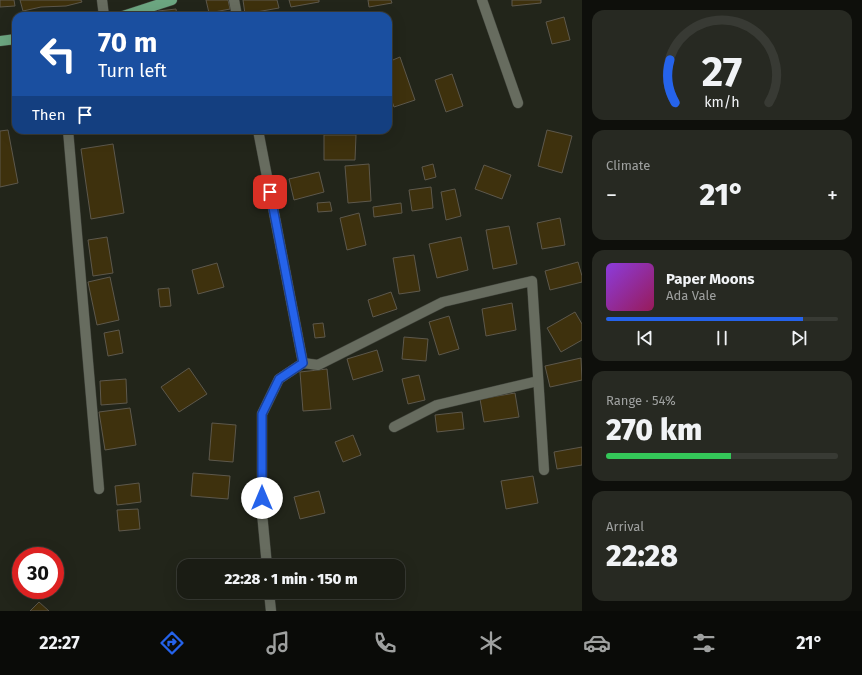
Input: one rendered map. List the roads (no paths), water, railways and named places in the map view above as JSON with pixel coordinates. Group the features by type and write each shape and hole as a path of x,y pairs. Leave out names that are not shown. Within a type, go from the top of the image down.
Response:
{"main road":[{"path":"135,12 172,0"},
{"path":"0,41 12,40"}],"street":[{"path":"102,0 104,12"},
{"path":"234,0 236,12"},
{"path":"482,0 518,103"},
{"path":"68,134 99,489"},
{"path":"259,134 303,363"},
{"path":"266,559 262,512 262,414 279,379 303,363 318,364 443,302 532,281 544,470"},
{"path":"394,427 437,405 538,381"},
{"path":"270,599 271,611"}]}
